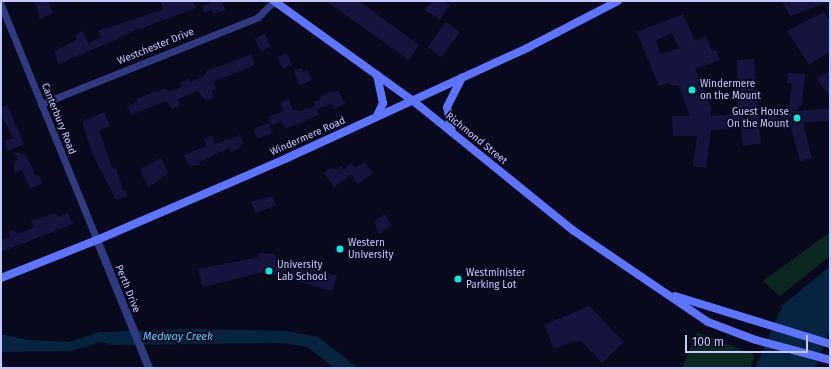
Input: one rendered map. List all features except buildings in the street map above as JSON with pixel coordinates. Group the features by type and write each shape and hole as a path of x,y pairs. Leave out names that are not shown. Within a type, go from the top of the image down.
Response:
{"main road":[{"name":"Richmond Street","path":"274,1 412,100 574,231 708,322 756,340 830,360"},
{"name":"Windermere Road","path":"1,278 97,240 377,116 463,77 618,1"},
{"path":"377,75 383,103 377,116"},
{"path":"452,132 447,107 463,77"},
{"name":"Richmond Street","path":"664,293 757,324 830,344"}],"street":[{"name":"Westchester Drive","path":"41,104 258,17 274,1"},
{"name":"Canterbury Road","path":"1,4 97,240"},
{"name":"Perth Drive","path":"97,240 148,368"}],"green space":[{"path":"830,232 830,256 780,296 763,281"},
{"path":"697,332 755,355 750,368 682,368"}],"water":[{"path":"830,266 830,330 815,368 755,368 783,305"},
{"name":"Medway Creek","path":"195,329 287,331 318,337 358,368 334,368 308,347 282,343 113,345 100,342 71,351 1,352 1,334 28,340 69,342 99,332"}],"place":[{"name":"Windermere on the Mount","path":"692,90"},
{"name":"Guest House On the Mount","path":"797,118"},
{"name":"Western University","path":"340,249"},
{"name":"University Lab School","path":"269,271"},
{"name":"Westminister Parking Lot","path":"458,279"}]}
